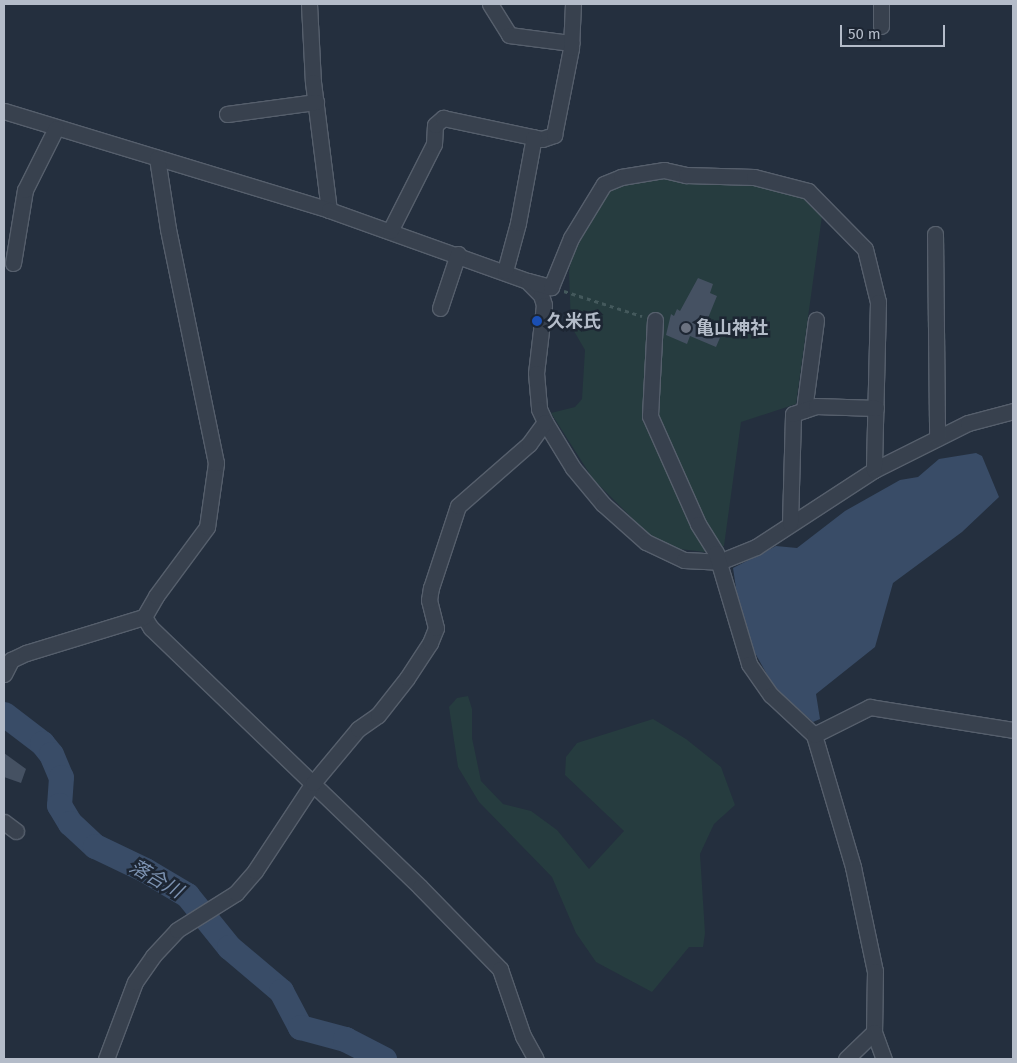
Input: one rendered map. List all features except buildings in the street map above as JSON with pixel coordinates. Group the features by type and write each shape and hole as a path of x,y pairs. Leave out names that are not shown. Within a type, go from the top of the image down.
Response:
{"street":[{"path":"309,4 316,102 329,210"},
{"path":"490,4 509,35 571,43"},
{"path":"390,231 434,144 435,124 443,118 534,137 548,138 557,128 571,43 573,4"},
{"path":"881,4 881,26"},
{"path":"227,114 316,102"},
{"path":"4,111 329,210 458,254 527,281 551,287 571,238 604,184 644,171 754,177 808,191 865,249 878,302 874,470"},
{"path":"13,263 25,190 56,128"},
{"path":"505,271 521,209 534,137"},
{"path":"4,674 11,660 26,653 144,617 156,596 207,528 216,463 168,229 157,158"},
{"path":"934,234 937,438"},
{"path":"440,308 458,254"},
{"path":"527,281 541,294 544,305 536,374 539,409 545,422 587,487 646,542 684,560 719,562 756,547 790,523 874,470 968,423 1013,411"},
{"path":"655,320 650,416 698,524 719,562 749,664 771,695 814,735 853,868 873,962 874,1032 884,1059"},
{"path":"804,410 816,320"},
{"path":"790,523 793,414 816,406 876,408"},
{"path":"106,1059 135,982 144,968 178,930 236,893 255,871 314,783 358,729 378,716 430,643 436,628 429,600 431,588 458,506 529,444 545,422"},
{"path":"144,617 151,628 314,783 500,969 523,1036 536,1059"},
{"path":"814,735 870,707 1013,730"},
{"path":"846,1059 874,1032"}],"path":[{"path":"555,288 614,306"}],"green space":[{"path":"680,171 799,191 822,216 796,404 741,422 724,546 705,552 671,548 645,531 593,479 551,413 575,407 582,399 585,350 571,326 569,272 579,216 604,186"},
{"path":"468,696 472,709 472,738 481,781 503,804 531,811 557,830 589,869 624,831 565,775 566,757 577,743 653,719 686,739 721,767 735,805 714,824 700,854 705,933 703,947 689,947 652,992 596,962 576,933 552,877 479,802 458,767 449,707 457,698"}],"water":[{"path":"976,453 982,456 999,497 962,532 893,583 875,647 816,694 820,719 813,722 774,687 755,653 739,608 733,568 776,546 797,548 845,511 900,480 918,477 939,459"}],"waterway":[{"name":"落合川","path":"4,714 42,743 51,754 61,777 59,805 70,823 95,846 145,870 187,895 229,947 281,991 300,1027 345,1039 384,1059"}],"place":[{"name":"久米氏","path":"537,321"},
{"name":"亀山神社","path":"686,328"}]}
